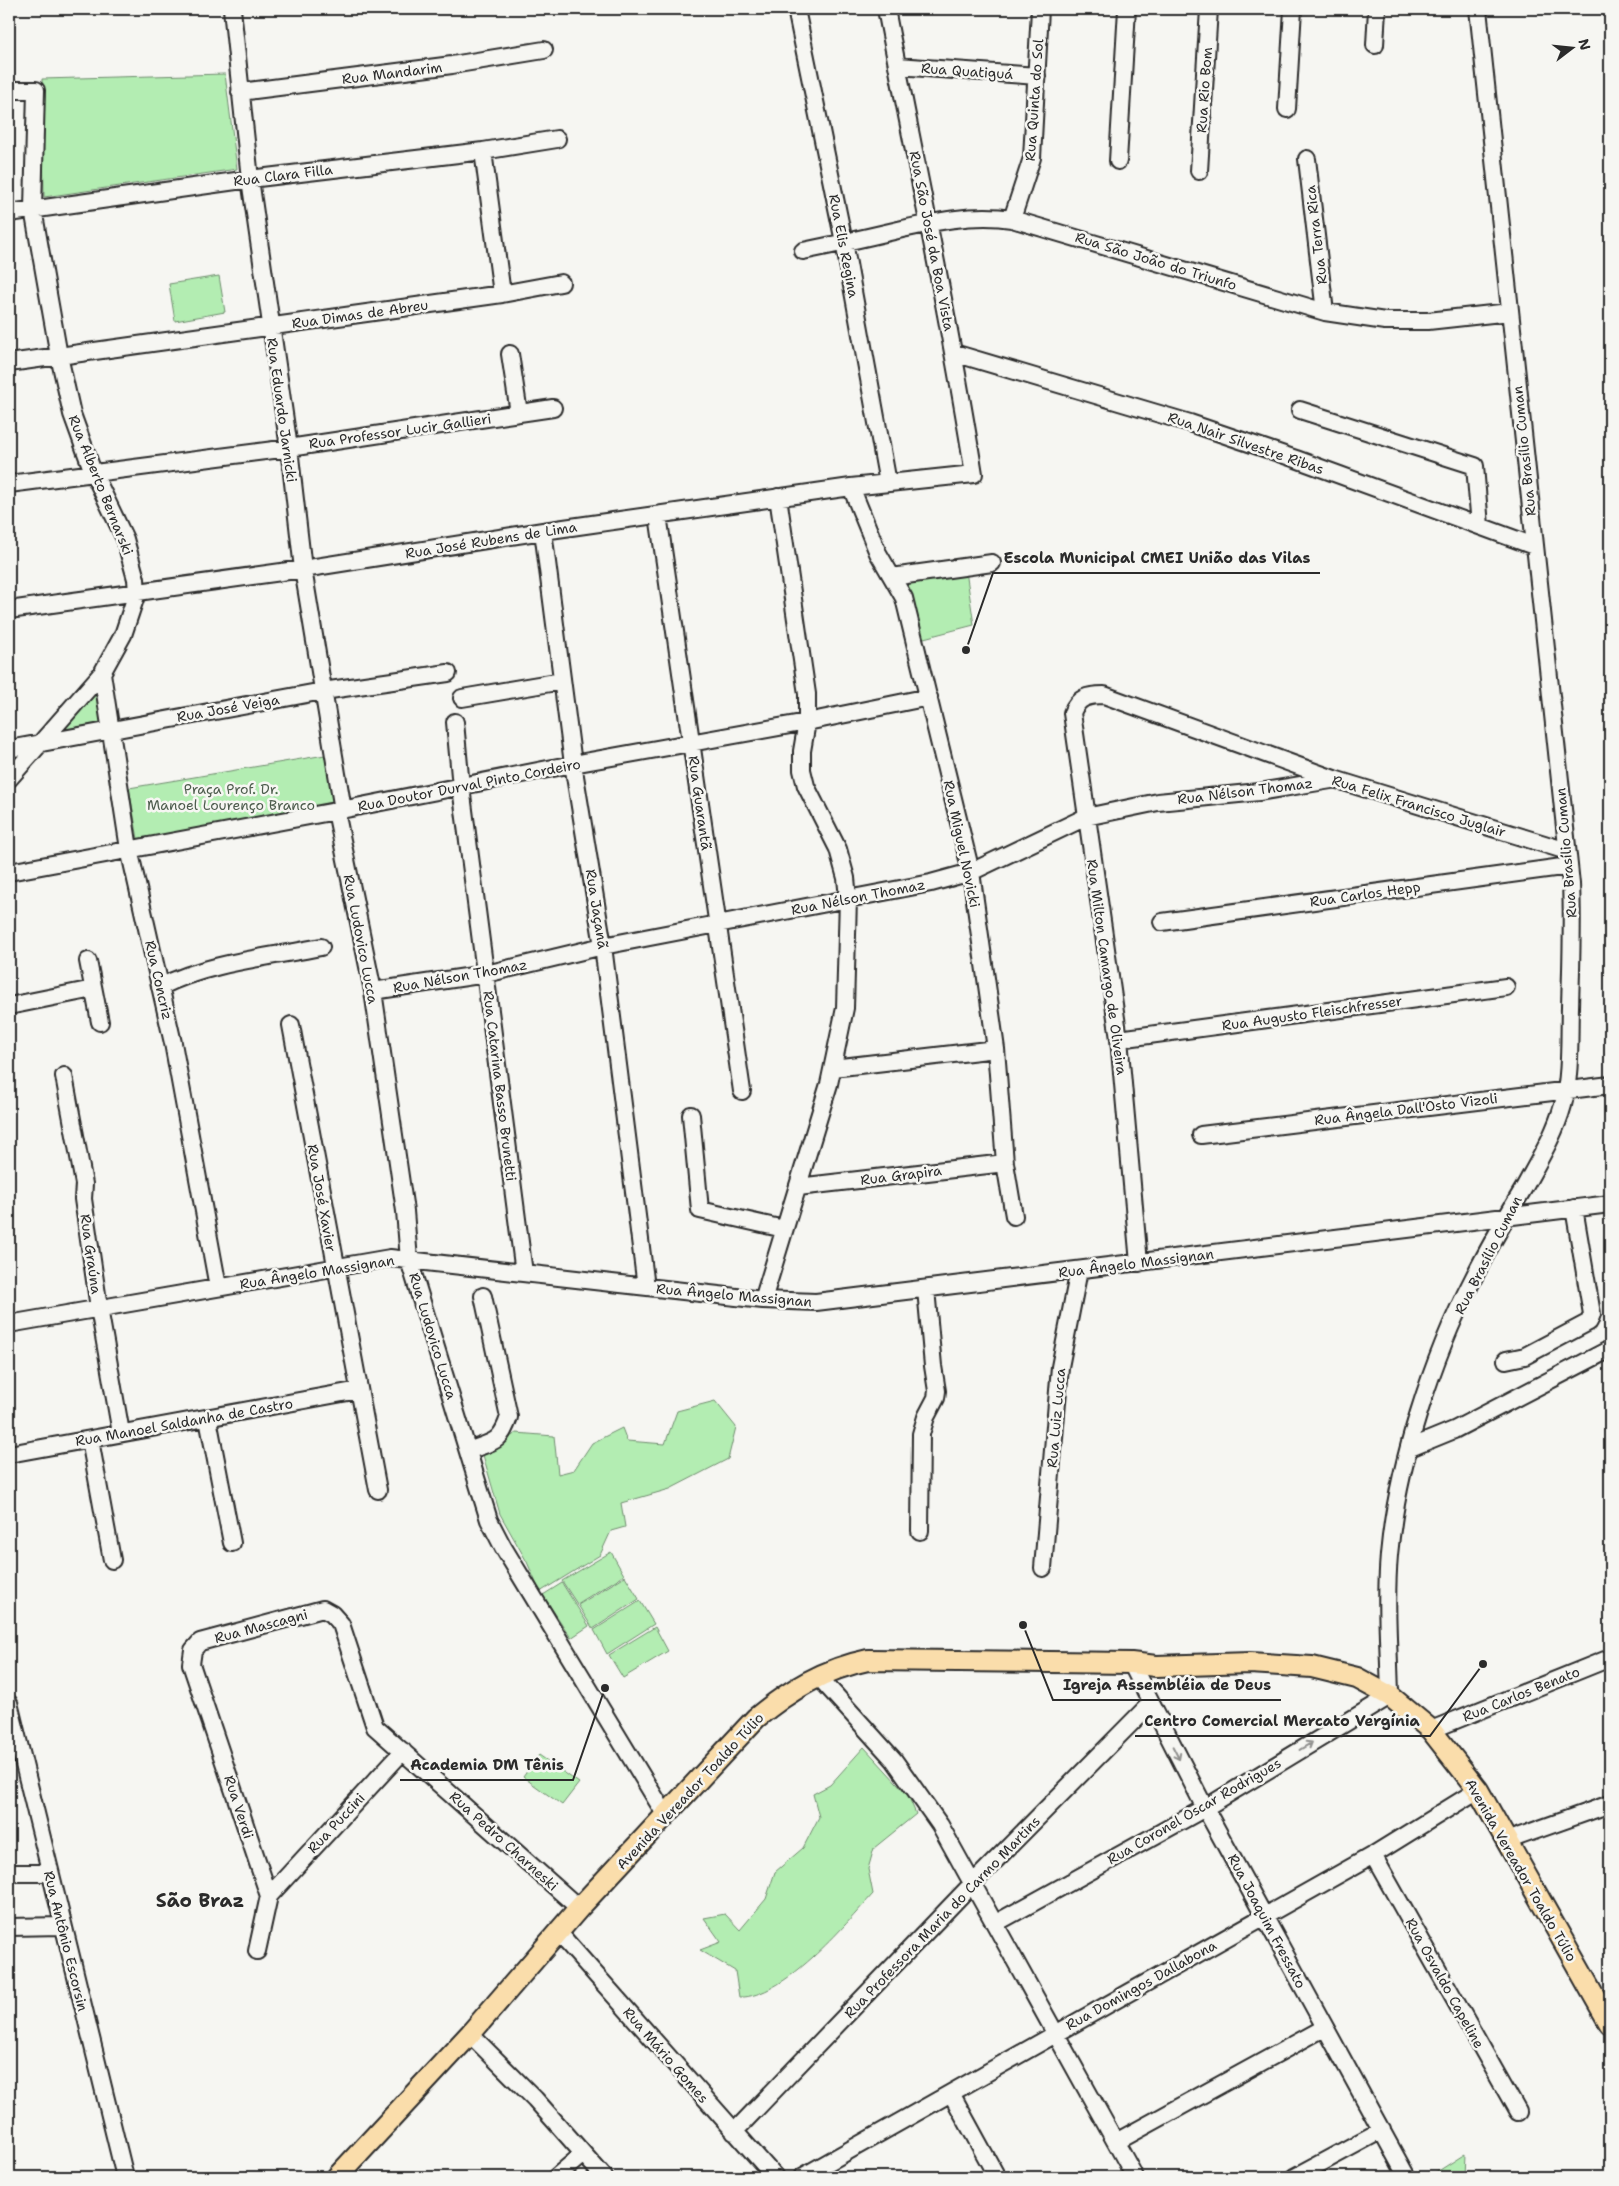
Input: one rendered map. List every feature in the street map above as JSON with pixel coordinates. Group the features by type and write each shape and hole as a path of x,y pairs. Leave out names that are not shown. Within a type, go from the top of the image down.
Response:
{"main road":[{"name":"Avenida Vereador Toaldo Túlio","path":"337,2177 470,2034 558,1932 639,1845 665,1814 756,1718 781,1697 818,1676 844,1665 868,1660 1131,1663 1156,1666 1250,1663 1312,1667 1357,1678 1390,1696 1431,1730 1478,1790 1610,2024"}],"street":[{"name":"Rua Eduardo Jarnicki","path":"232,9 250,179 289,448 303,569 340,810"},
{"name":"Rua Elis Regina","path":"796,9 844,242 888,483"},
{"name":"Rua São José da Boa Vista","path":"886,9 927,224 954,352 974,474"},
{"name":"Rua Quinta do Sol","path":"1012,219 1032,158 1040,9"},
{"path":"1118,161 1127,9"},
{"name":"Rua Rio Bom","path":"1200,171 1209,9"},
{"path":"1287,108 1293,9"},
{"path":"1374,45 1377,9"},
{"name":"Rua Brasílio Cuman","path":"1390,1696 1389,1554 1399,1495 1410,1448 1426,1395 1457,1314 1472,1281 1552,1136 1566,1089 1572,924 1568,858 1478,9"},
{"name":"Rua Mandarim","path":"240,92 452,65 544,50"},
{"name":"Rua Quatiguá","path":"897,66 1036,76"},
{"name":"Rua Alberto Bernarski","path":"9,90 36,90 33,209 59,356 72,414 94,472 125,539 138,593"},
{"name":"Rua Clara Filla","path":"9,213 250,179 483,151 557,139"},
{"path":"483,151 502,294"},
{"name":"Rua Terra Rica","path":"1307,159 1325,312"},
{"name":"Rua São João do Triunfo","path":"803,251 927,224 976,216 1012,219 1325,312 1385,321 1428,320 1510,312"},
{"name":"Rua Dimas de Abreu","path":"9,363 502,294 561,283"},
{"name":"Rua Nair Silvestre Ribas","path":"954,352 1190,422 1296,458 1534,546"},
{"path":"510,354 519,413"},
{"name":"Rua Professor Lucir Gallieri","path":"9,484 289,448 553,408"},
{"path":"1300,410 1474,466 1480,526"},
{"name":"Rua José Rubens de Lima","path":"9,610 303,569 543,531 778,497 974,474"},
{"name":"Rua Miguel Novicki","path":"851,487 878,553 904,598 971,872 996,1049 1005,1163 1014,1216"},
{"path":"763,1300 833,1068 845,1008 848,898 846,878 838,849 806,786 802,770 802,751 807,722 807,694 778,497"},
{"name":"Rua Guarantã","path":"658,515 742,1091"},
{"name":"Rua Jaçanã","path":"543,531 573,764 604,946 646,1287"},
{"path":"892,577 992,563"},
{"path":"9,779 102,673 123,635 138,593"},
{"name":"Rua Concriz","path":"102,673 109,730 129,850 160,987 218,1287"},
{"name":"Rua José Veiga","path":"9,749 323,690 448,673"},
{"path":"462,698 562,682"},
{"name":"Rua Milton Camargo de Oliveira","path":"1104,695 1088,695 1076,702 1072,713 1119,1039 1139,1263"},
{"name":"Rua Felix Francisco Juglair","path":"1104,695 1334,779 1568,858"},
{"name":"Rua Doutor Durval Pinto Cordeiro","path":"9,872 928,698"},
{"name":"Rua Catarina Basso Brunetti","path":"455,722 461,787 524,1273"},
{"name":"Rua Nélson Thomaz","path":"372,991 486,974 604,946 931,883 971,872 1086,817 1158,802 1259,792 1334,779"},
{"name":"Rua Ludovico Lucca","path":"340,810 372,991 405,1211 409,1260 489,1520 503,1548 665,1814"},
{"name":"Rua Carlos Hepp","path":"1162,922 1568,858"},
{"path":"160,987 177,978 210,968 321,947"},
{"path":"88,961 100,1022"},
{"name":"Rua Augusto Fleischfresser","path":"1119,1039 1506,987"},
{"path":"9,1006 93,989"},
{"name":"Rua José Xavier","path":"291,1025 378,1490"},
{"path":"833,1068 996,1049"},
{"name":"Rua Graúna","path":"64,1076 84,1184 83,1199 99,1308 121,1433"},
{"name":"Rua Ângela Dall'Osto Vizoli","path":"1201,1135 1610,1085"},
{"path":"691,1115 700,1210 784,1229"},
{"name":"Rua Grapira","path":"798,1187 1005,1163"},
{"name":"Rua Ângelo Massignan","path":"9,1324 381,1259 409,1260 763,1300 816,1302 1610,1204"},
{"path":"1506,1360 1525,1356 1589,1322 1592,1314 1574,1208"},
{"name":"Rua Luiz Lucca","path":"1043,1568 1060,1367 1079,1270"},
{"path":"920,1531 921,1434 926,1416 936,1398 937,1390 926,1289"},
{"path":"468,1452 496,1440 504,1433 509,1417 483,1296"},
{"path":"1410,1448 1454,1430 1610,1350"},
{"name":"Rua Manoel Saldanha de Castro","path":"9,1454 359,1390"},
{"path":"208,1419 232,1543"},
{"path":"90,1440 112,1560"},
{"name":"Rua Mascagni","path":"191,1664 193,1650 200,1642 323,1609 332,1614 342,1624"},
{"name":"Rua Pedro Charneski","path":"342,1624 376,1727 580,1908"},
{"name":"Rua Carlos Benato","path":"1431,1730 1610,1658"},
{"name":"Rua Joaquim Fressato","path":"1131,1663 1205,1808 1407,2177"},
{"name":"Rua Verdi","path":"191,1664 269,1896"},
{"path":"818,1676 894,1760 940,1825 974,1883 1135,2177"},
{"name":"Rua Coronel Oscar Rodrigues","path":"996,1923 1205,1808 1390,1696"},
{"name":"Rua Antônio Escorsin","path":"9,1703 62,1926 125,2177"},
{"name":"Rua Professora Maria do Carmo Martins","path":"734,2132 1151,1703"},
{"name":"Rua Puccini","path":"269,1896 403,1751"},
{"name":"Rua Domingos Dallabona","path":"802,2177 1265,1916 1373,1854 1478,1790"},
{"path":"1506,1841 1610,1804"},
{"name":"Rua Osvaldo Capeline","path":"1373,1854 1518,2112"},
{"path":"9,1873 50,1872"},
{"path":"257,1951 269,1896"},
{"path":"9,1927 62,1926"},
{"name":"Rua Mário Gomes","path":"558,1932 775,2177"},
{"path":"1116,2142 1324,2028"},
{"path":"470,2034 535,2099 604,2177"},
{"path":"951,2093 997,2177"},
{"path":"1295,2177 1382,2130"},
{"path":"556,2177 583,2154"}],"green space":[{"path":"225,74 237,169 44,197 42,79"},
{"path":"219,276 225,312 175,321 169,284"},
{"path":"966,571 974,625 920,639 907,579"},
{"path":"99,687 105,725 57,732"},
{"name":"Praça Prof. Dr. Manoel Lourenço Branco","path":"325,755 333,806 138,839 129,788"},
{"path":"715,1401 736,1427 728,1459 670,1489 621,1503 625,1527 611,1531 600,1555 540,1592 527,1562 500,1514 483,1455 516,1433 554,1436 558,1474 574,1470 592,1443 622,1428 627,1441 665,1444 677,1411"},
{"path":"611,1552 624,1575 577,1604 562,1581"},
{"path":"625,1576 639,1599 593,1629 578,1605"},
{"path":"562,1583 589,1626 571,1638 543,1595"},
{"path":"640,1601 654,1624 607,1654 594,1630"},
{"path":"655,1627 668,1651 623,1678 609,1655"},
{"path":"864,1747 908,1795 916,1814 874,1848 868,1869 873,1894 830,1941 812,1958 775,1986 756,1994 739,1997 735,1971 700,1950 721,1942 704,1918 725,1914 740,1930 766,1899 775,1872 803,1848 819,1817 813,1794 830,1785"},
{"path":"539,1755 579,1783 562,1805 523,1777"},
{"path":"1465,2154 1464,2177 1429,2177"}],"place":[{"name":"Escola Municipal CMEI União das Vilas","path":"966,650"},
{"name":"Igreja Assembléia de Deus","path":"1023,1625"},
{"name":"Centro Comercial Mercato Vergínia","path":"1483,1664"},
{"name":"Academia DM Tênis","path":"605,1688"}],"district":[{"name":"São Braz","path":"200,1900"}]}
